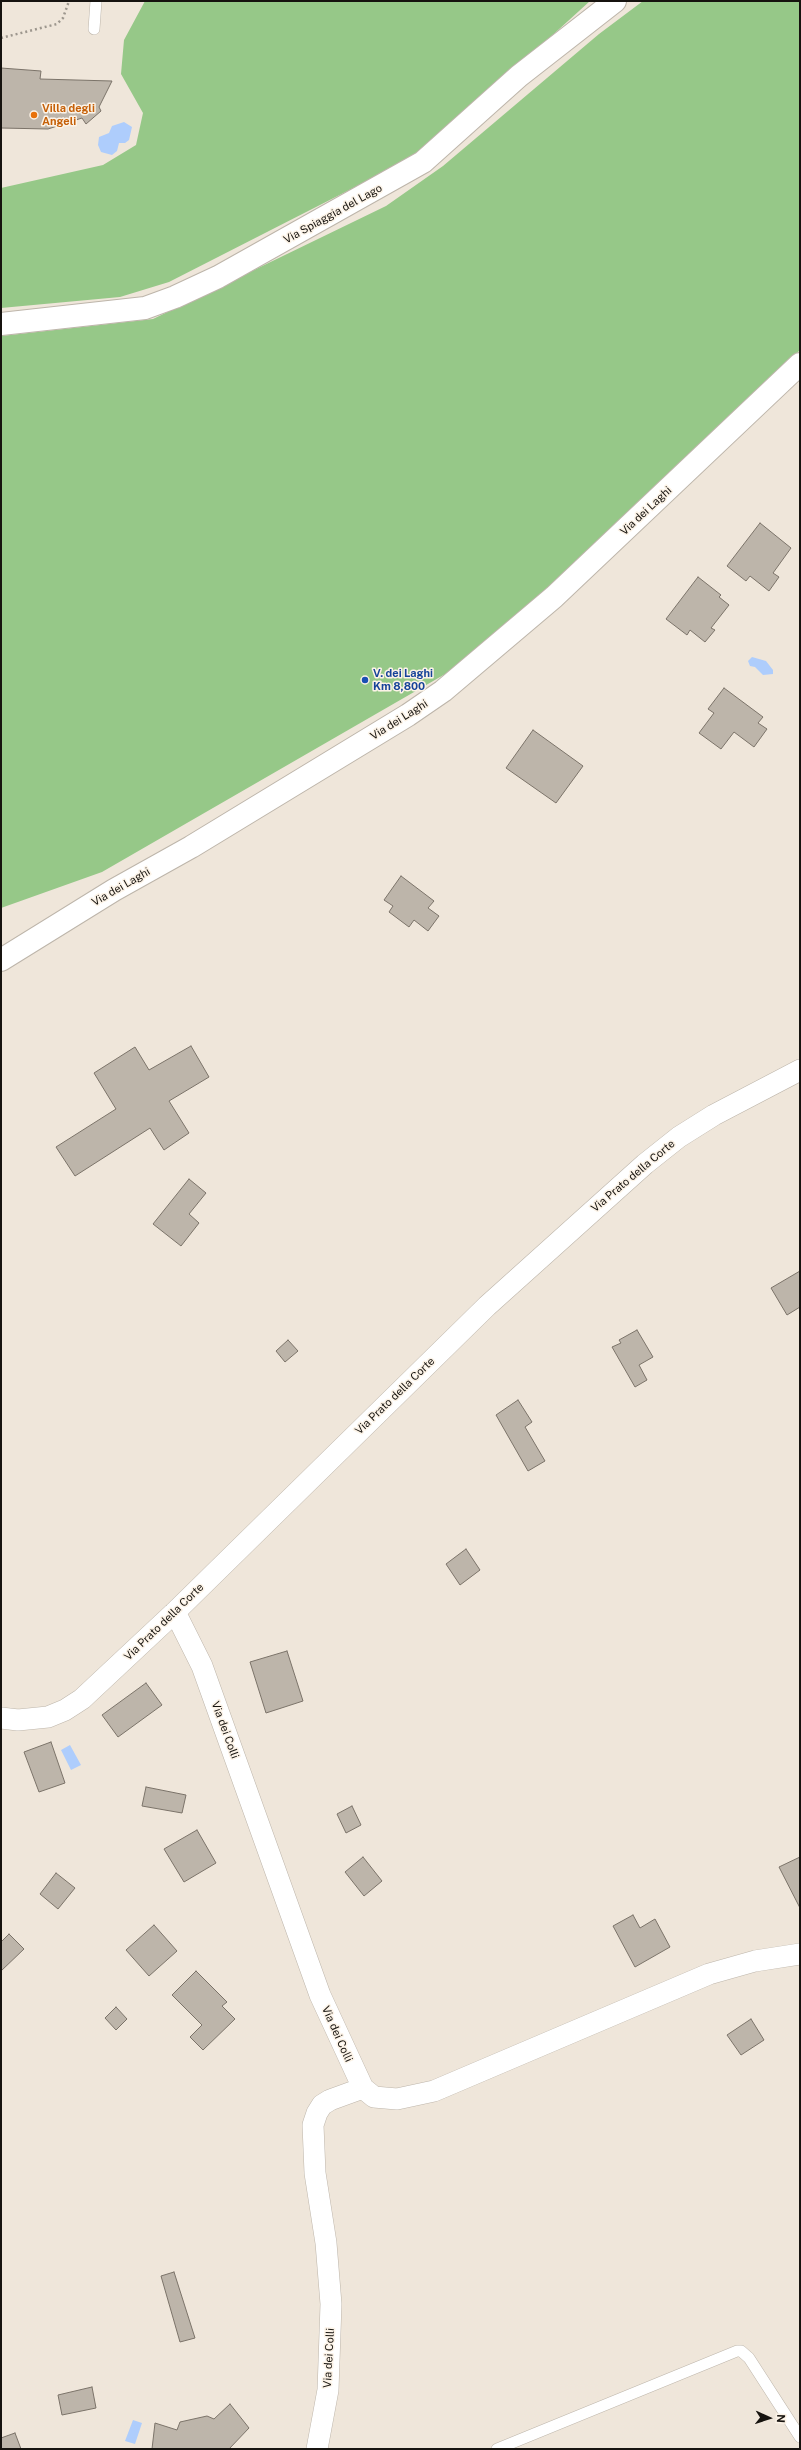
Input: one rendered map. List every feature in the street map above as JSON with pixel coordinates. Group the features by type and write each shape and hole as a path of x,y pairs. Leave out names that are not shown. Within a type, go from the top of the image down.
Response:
{"main road":[{"name":"Via Spiaggia del Lago","path":"1,324 145,308 175,298 218,277 424,162 524,71 615,1"},
{"name":"Via dei Laghi","path":"1,960 114,890 191,848 408,715 443,691 480,661 571,581 800,364"}],"street":[{"name":"Via Prato della Corte","path":"1,1718 18,1720 38,1719 57,1714 69,1708 92,1691 176,1612 487,1306 645,1164 679,1137 714,1115 800,1070"},
{"name":"Via dei Colli","path":"176,1612 202,1666 320,1994 363,2088 330,2100 316,2113 313,2125 316,2173 329,2263 331,2311 328,2390 318,2449"},
{"path":"363,2088 374,2097 383,2099 397,2099 434,2090 709,1974 755,1961 800,1954"}],"lane":[{"path":"94,29 96,1"},
{"path":"497,2449 737,2351 741,2351 749,2358 800,2437"}],"path":[{"path":"1,38 56,24 63,18 69,1"}],"green space":[{"path":"145,1 590,1 456,123 414,157 169,282 120,297 1,308 1,188 103,165 136,145 143,113 121,74 124,40"},
{"path":"643,1 800,1 800,350 679,467 513,620 447,673 102,872 1,908 1,336 153,319 386,206 443,166 599,34"}],"water":[{"path":"124,122 132,127 129,140 125,143 119,143 117,151 112,155 101,152 98,145 99,137 109,133 112,126"},
{"path":"752,657 766,661 773,670 773,674 763,675 755,667 750,666 748,661"},
{"path":"70,1745 81,1765 71,1770 61,1750"},
{"path":"133,2420 142,2423 135,2444 125,2441"}],"building":[{"name":"Villa degli Angeli","path":"1,68 41,71 40,79 112,81 99,107 101,111 86,124 82,118 48,129 1,128"},
{"path":"760,523 791,548 773,573 779,577 769,591 750,576 746,581 727,566"},
{"path":"698,577 721,595 719,597 729,605 711,628 715,630 705,642 690,630 687,635 666,619"},
{"path":"724,688 763,717 758,723 767,729 754,747 734,732 721,749 699,733 714,713 708,709"},
{"path":"533,730 583,766 556,803 506,768"},
{"path":"401,876 434,901 428,908 439,916 428,931 414,920 409,927 389,912 393,906 384,900"},
{"path":"191,1046 209,1077 169,1101 189,1133 164,1150 150,1128 75,1176 56,1147 116,1109 94,1073 135,1047 149,1070"},
{"path":"189,1179 206,1193 189,1214 199,1223 181,1246 153,1224"},
{"path":"800,1271 800,1307 787,1315 771,1288"},
{"path":"637,1330 653,1357 639,1365 647,1380 635,1387 612,1347 621,1343 619,1340"},
{"path":"288,1340 298,1351 285,1362 276,1351"},
{"path":"518,1400 532,1422 525,1427 545,1461 528,1471 496,1415"},
{"path":"466,1549 480,1570 460,1585 446,1564"},
{"path":"287,1651 303,1701 266,1713 250,1662"},
{"path":"146,1683 162,1705 118,1737 102,1715"},
{"path":"51,1742 65,1783 39,1792 24,1752"},
{"path":"146,1787 186,1795 182,1813 142,1806"},
{"path":"352,1806 361,1825 346,1833 337,1814"},
{"path":"197,1830 216,1863 184,1882 164,1849"},
{"path":"363,1857 382,1881 364,1896 345,1872"},
{"path":"800,1857 800,1908 779,1867"},
{"path":"56,1873 75,1888 58,1909 40,1894"},
{"path":"633,1915 640,1928 655,1919 670,1947 635,1967 613,1926"},
{"path":"154,1925 177,1951 149,1976 126,1950"},
{"path":"9,1934 24,1949 1,1971 1,1942"},
{"path":"196,1971 227,2002 222,2006 235,2019 203,2050 190,2037 202,2025 172,1995"},
{"path":"116,2007 127,2019 116,2030 105,2018"},
{"path":"751,2019 764,2040 741,2055 727,2035"},
{"path":"174,2272 195,2338 180,2342 161,2276"},
{"path":"92,2387 96,2408 62,2415 58,2395"},
{"path":"230,2404 249,2428 229,2449 152,2449 155,2423 177,2430 180,2422 207,2416 214,2419"},
{"path":"15,2433 21,2449 1,2449 1,2438"}],"place":[{"name":"Villa degli Angeli","path":"34,115"},
{"name":"V. dei Laghi Km 8,800","path":"365,680"}]}
